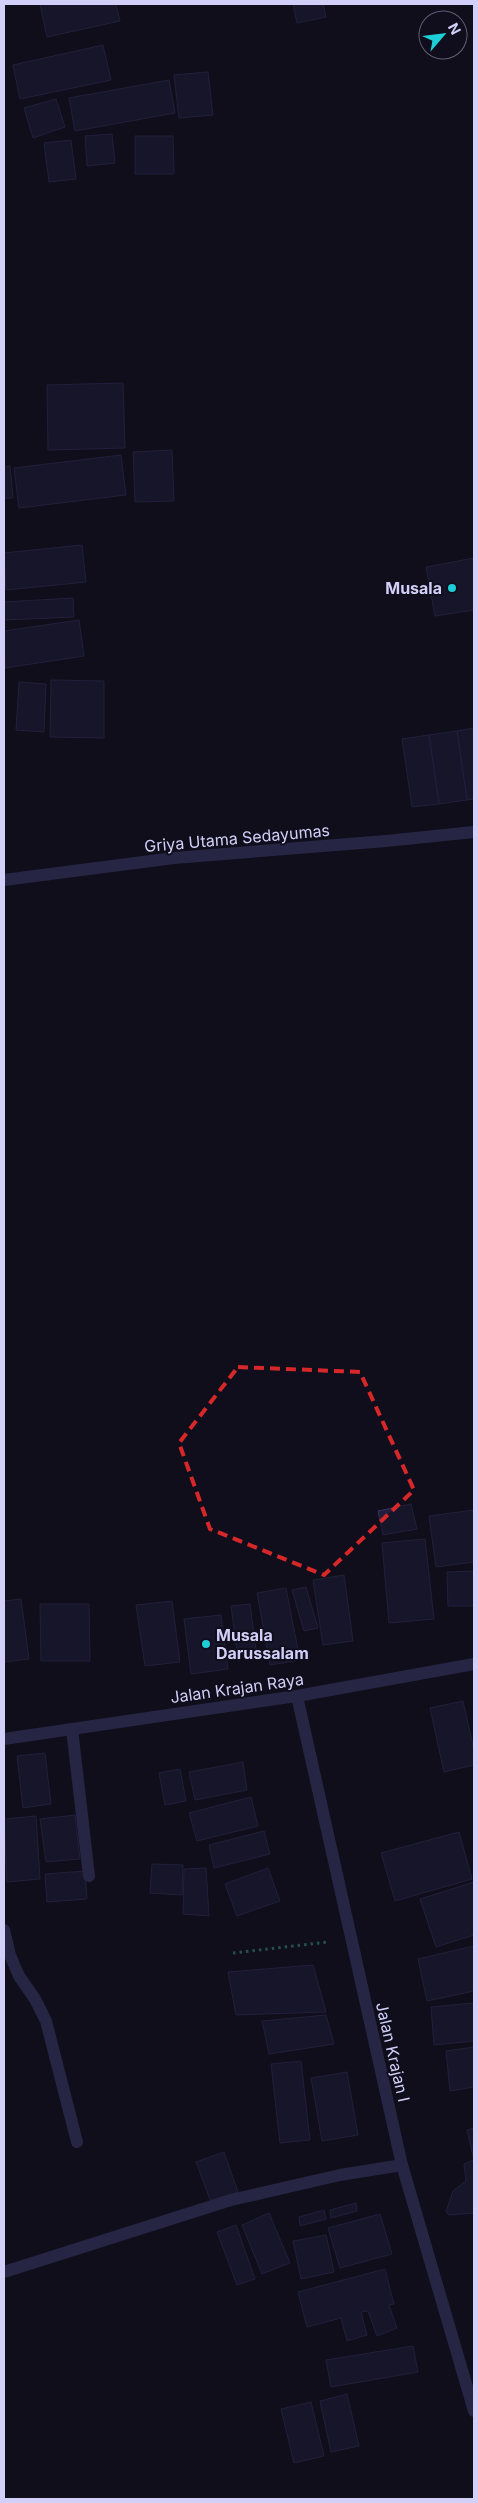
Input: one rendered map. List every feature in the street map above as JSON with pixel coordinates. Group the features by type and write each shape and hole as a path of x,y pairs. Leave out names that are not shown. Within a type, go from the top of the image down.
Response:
{"street":[{"name":"Griya Utama Sedayumas","path":"4,880 174,858 474,832"},
{"name":"Jalan Krajan Raya","path":"4,1739 297,1696 474,1664"},
{"name":"Jalan Krajan I","path":"297,1696 402,2165 474,2411"},
{"path":"72,1729 89,1876"},
{"path":"4,1930 10,1955 20,1976 36,1999 46,2021 77,2142"},
{"path":"4,2272 231,2200 340,2175 402,2165"}],"path":[{"path":"233,1953 351,1940"}],"highlighted area":[{"path":"238,1367 360,1372 414,1490 324,1575 210,1529 179,1443"}],"building":[{"path":"40,4 116,4 120,21 47,37"},
{"path":"293,4 323,4 326,17 297,23"},
{"path":"103,45 111,80 20,99 13,65"},
{"path":"208,72 213,115 179,118 174,75"},
{"path":"169,80 175,113 75,131 69,98"},
{"path":"56,99 65,127 33,138 24,108"},
{"path":"112,134 115,163 87,166 85,136"},
{"path":"135,136 173,136 174,174 135,174"},
{"path":"71,140 76,179 49,182 44,143"},
{"path":"123,383 125,448 48,450 47,385"},
{"path":"172,450 174,501 135,502 133,452"},
{"path":"121,455 126,495 19,508 14,468"},
{"path":"10,466 13,498 4,498 4,467"},
{"path":"82,545 86,582 6,590 4,553"},
{"name":"Musala","path":"474,558 474,610 435,616 426,567"},
{"path":"73,598 74,617 4,620 4,602"},
{"path":"79,620 84,656 5,668 4,631"},
{"path":"51,680 104,681 104,738 50,737"},
{"path":"19,682 46,684 44,732 16,730"},
{"path":"474,728 474,799 467,800 457,731"},
{"path":"457,731 467,800 439,804 429,735"},
{"path":"429,735 439,804 412,807 402,739"},
{"path":"411,1504 417,1529 383,1535 378,1511"},
{"path":"474,1510 474,1562 436,1567 429,1516"},
{"path":"425,1539 434,1619 389,1623 382,1543"},
{"path":"474,1571 474,1606 448,1606 447,1572"},
{"path":"344,1575 353,1641 323,1645 313,1580"},
{"path":"306,1587 318,1628 304,1631 292,1590"},
{"path":"286,1588 300,1660 270,1665 257,1593"},
{"path":"21,1599 29,1659 4,1662 4,1601"},
{"path":"172,1601 180,1662 145,1666 136,1605"},
{"path":"40,1604 89,1604 90,1661 41,1661"},
{"path":"250,1604 256,1650 237,1652 231,1606"},
{"name":"Musala Darussalam","path":"221,1615 228,1669 191,1674 184,1619"},
{"path":"463,1701 474,1750 474,1765 444,1772 430,1708"},
{"path":"45,1753 51,1804 23,1808 17,1756"},
{"path":"243,1762 247,1790 195,1800 189,1772"},
{"path":"180,1769 186,1801 165,1805 159,1773"},
{"path":"251,1797 258,1826 197,1841 189,1813"},
{"path":"75,1815 80,1859 46,1862 40,1819"},
{"path":"36,1816 40,1879 7,1882 4,1819"},
{"path":"264,1831 270,1854 214,1868 209,1845"},
{"path":"459,1832 472,1879 395,1901 381,1853"},
{"path":"152,1864 183,1865 182,1895 150,1893"},
{"path":"206,1868 209,1916 183,1914 184,1869"},
{"path":"268,1868 280,1901 237,1916 225,1884"},
{"path":"85,1871 87,1899 47,1902 45,1874"},
{"path":"474,1882 474,1935 436,1947 420,1899"},
{"path":"474,1946 474,1991 427,2001 418,1959"},
{"path":"313,1965 326,2012 236,2015 228,1972"},
{"path":"474,2003 474,2041 434,2045 431,2007"},
{"path":"326,2015 334,2044 269,2054 262,2021"},
{"path":"474,2047 474,2087 450,2091 446,2051"},
{"path":"301,2061 310,2140 280,2143 271,2064"},
{"path":"347,2072 358,2135 322,2141 311,2078"},
{"path":"474,2128 474,2160 467,2130"},
{"path":"224,2152 238,2192 211,2202 196,2162"},
{"path":"474,2160 474,2213 449,2215 446,2212 453,2191 466,2181 464,2164"},
{"path":"356,2203 357,2211 331,2218 330,2210"},
{"path":"324,2210 326,2219 300,2226 299,2217"},
{"path":"269,2213 290,2263 262,2274 242,2225"},
{"path":"380,2214 392,2254 340,2268 328,2228"},
{"path":"236,2225 255,2279 237,2285 217,2232"},
{"path":"326,2235 334,2272 301,2279 293,2241"},
{"path":"385,2269 394,2304 389,2305 397,2328 377,2336 368,2311 361,2312 367,2335 347,2341 341,2318 307,2327 298,2292"},
{"path":"413,2346 418,2372 331,2387 326,2360"},
{"path":"347,2394 359,2446 331,2452 320,2401"},
{"path":"311,2402 324,2456 294,2463 281,2409"}],"place":[{"name":"Musala","path":"452,588"},
{"name":"Musala Darussalam","path":"206,1644"}]}
